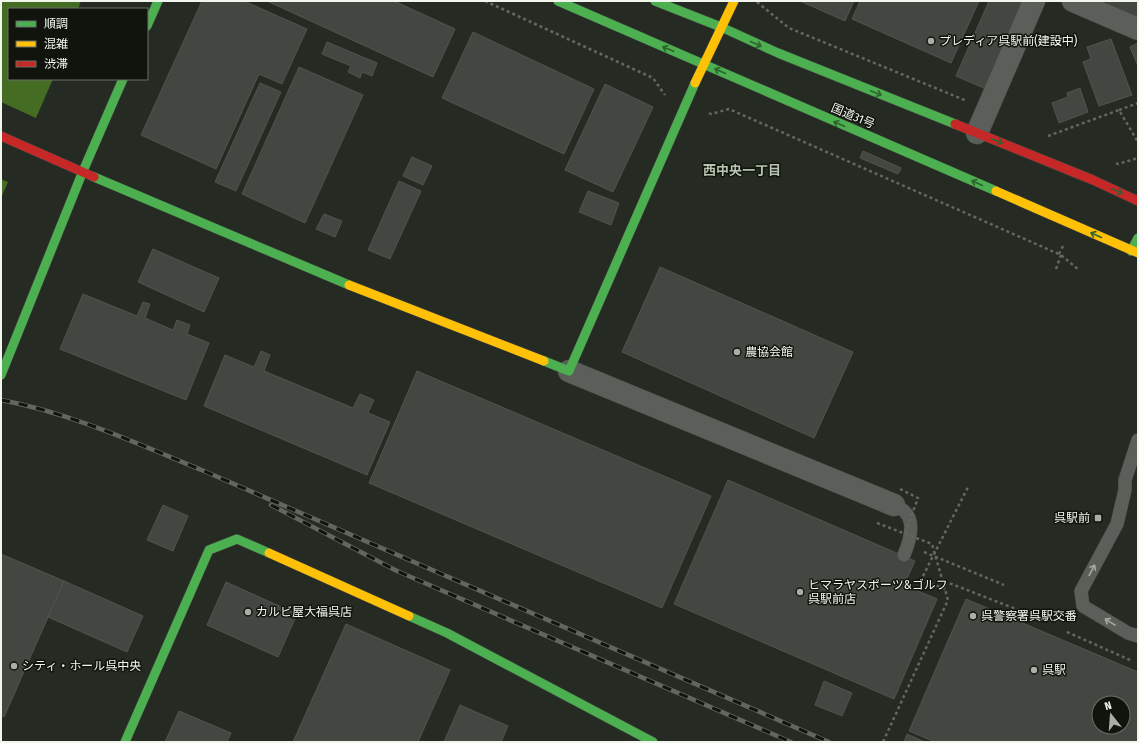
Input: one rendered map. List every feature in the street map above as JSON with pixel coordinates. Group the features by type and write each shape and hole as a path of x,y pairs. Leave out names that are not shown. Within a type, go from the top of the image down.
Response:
{"main road":[{"path":"148,24 158,1"},
{"name":"国道31号","path":"558,1 1135,252"},
{"path":"655,1 720,27 778,53 1093,180 1138,201"},
{"path":"1,136 359,289 569,371 720,27 734,1"},
{"path":"1,375 83,171 123,80"},
{"path":"1135,252 1138,238"},
{"path":"125,742 209,550 237,538 447,633 653,742"}],"street":[{"path":"977,133 1034,1"},
{"path":"1073,1 1138,29"},
{"path":"569,371 897,497"}],"lane":[{"path":"1135,252 1138,262"},
{"path":"1138,440 1125,480 1126,490 1117,524 1081,591 1082,606 1128,633 1138,636"},
{"path":"897,497 906,512 911,528 910,539 904,555"}],"path":[{"path":"485,1 652,78 664,94 686,105 711,114 729,109 1061,255 1079,270"},
{"path":"755,1 789,28 987,110"},
{"path":"1048,136 1138,103"},
{"path":"1119,110 1138,142"},
{"path":"1042,133 1055,139"},
{"path":"1111,161 1118,164 1138,158"},
{"path":"1056,269 1061,255"},
{"path":"945,589 921,580 968,486"},
{"path":"897,497 918,498 905,533"},
{"path":"877,523 932,544 948,600 883,742"},
{"path":"924,552 1004,585"},
{"path":"944,584 949,583 992,599 1022,611 1030,617"},
{"path":"1067,632 1130,660"}],"shaded area":[{"path":"1,1 81,1 78,8 8,8 8,80 53,80 1,198"}],"pier":[{"path":"1,102 38,119 10,183 1,179"}],"building":[{"path":"202,1 244,1 307,29 282,84 259,74 216,169 141,135"},
{"path":"267,1 394,1 455,29 433,77"},
{"path":"800,1 854,1 845,21"},
{"name":"プレディア呉駅前(建設中)","path":"860,1 979,1 951,63 852,19"},
{"path":"989,1 1024,1 988,90 956,76"},
{"path":"1108,1 1138,1 1138,24 1104,10"},
{"path":"473,32 594,89 564,154 442,98"},
{"path":"1111,39 1132,95 1099,106 1083,62 1091,59 1087,47"},
{"path":"327,42 377,63 372,76 362,72 360,78 348,72 351,66 322,54"},
{"path":"1138,43 1138,66 1130,47"},
{"path":"299,67 363,95 305,223 242,194"},
{"path":"260,83 281,92 236,191 215,182"},
{"path":"605,84 653,107 613,192 565,170"},
{"path":"1080,88 1088,112 1059,123 1052,103 1068,97 1067,93"},
{"path":"863,151 901,168 898,174 860,158"},
{"path":"412,157 432,166 423,185 403,176"},
{"path":"399,181 421,191 390,259 368,250"},
{"path":"588,191 619,203 611,225 579,212"},
{"path":"324,214 342,221 335,237 316,229"},
{"path":"153,249 219,278 204,312 138,282"},
{"name":"農協会館","path":"660,267 853,352 814,438 622,352"},
{"path":"83,294 137,316 143,302 150,304 145,318 173,330 177,320 190,325 187,334 209,343 186,400 60,349"},
{"path":"261,351 270,355 264,371 353,408 360,394 374,400 368,413 390,422 367,475 204,406 225,355 254,367"},
{"path":"417,371 711,496 662,608 369,483"},
{"name":"ヒマラヤスポーツ&ゴルフ 呉駅前店","path":"728,480 915,561 904,585 937,599 894,699 674,604"},
{"path":"163,505 188,516 173,551 147,540"},
{"name":"シティ・ホール呉中央","path":"1,554 64,581 4,717 1,715"},
{"path":"64,581 143,616 127,652 48,617"},
{"path":"226,582 297,614 278,657 207,625"},
{"name":"呉駅","path":"966,599 1138,672 1138,742 935,742 909,731"},
{"path":"346,624 450,670 418,742 293,742"},
{"path":"824,681 852,693 842,716 815,705"},
{"path":"460,705 508,726 501,742 444,742"},
{"path":"179,711 231,733 227,742 165,742"},
{"path":"907,734 925,742 904,742"}],"railway":[{"path":"1,400 79,421 154,450 829,742"},
{"path":"271,505 397,571 791,742"}],"traffic: fast":[{"path":"148,24 158,1"},
{"path":"558,1 996,191"},
{"path":"655,1 721,27 778,53 955,124"},
{"path":"1,375 83,171 123,80"},
{"path":"544,361 569,371 695,83"},
{"path":"94,177 349,285"},
{"path":"1131,251 1138,238"},
{"path":"125,742 209,550 237,539 269,553"},
{"path":"409,616 447,633 653,742"}],"traffic: slow":[{"path":"695,83 734,1"},
{"path":"996,191 1138,253"},
{"path":"349,285 544,361"},
{"path":"269,553 409,616"}],"traffic: jam":[{"path":"955,124 1093,180 1138,201"},
{"path":"1,136 94,177"}],"place":[{"name":"プレディア呉駅前(建設中)","path":"931,41"},
{"name":"農協会館","path":"737,352"},
{"name":"呉駅前","path":"1098,518"},
{"name":"ヒマラヤスポーツ&ゴルフ 呉駅前店","path":"800,592"},
{"name":"カルビ屋大福呉店","path":"248,612"},
{"name":"呉警察署呉駅交番","path":"973,616"},
{"name":"シティ・ホール呉中央","path":"14,666"},
{"name":"呉駅","path":"1034,670"}],"district":[{"name":"西中央一丁目","path":"742,170"}]}
